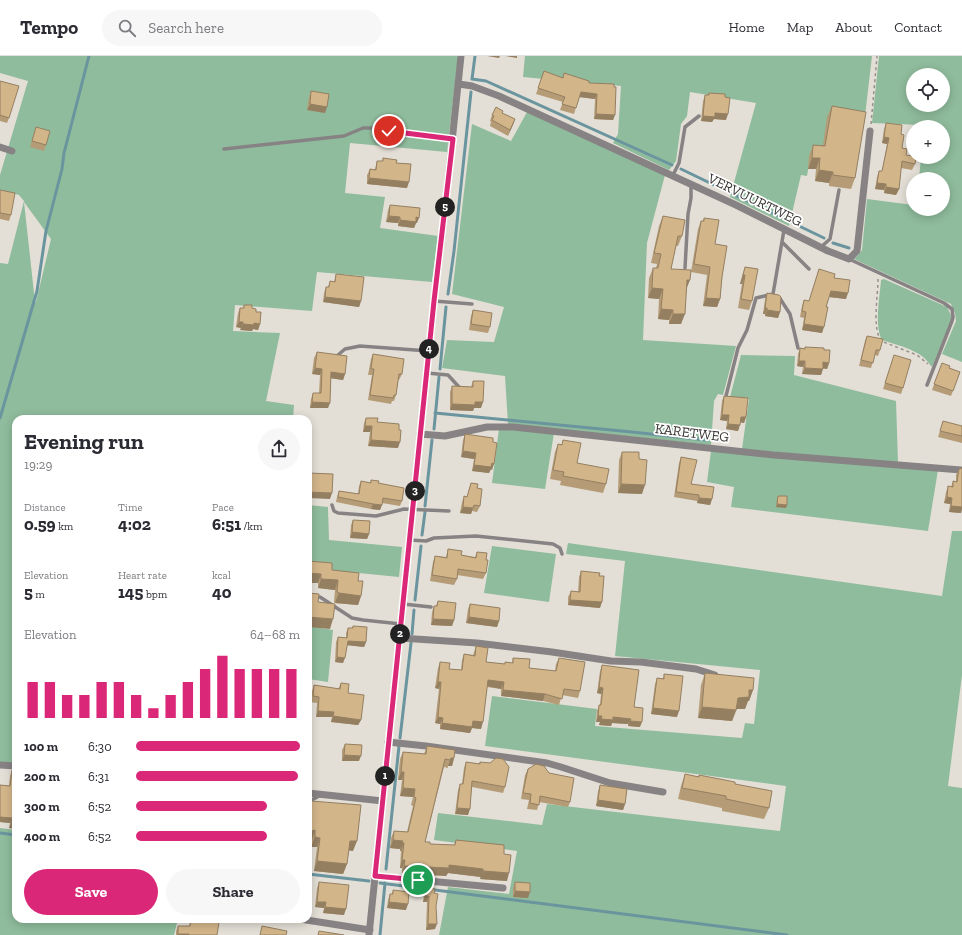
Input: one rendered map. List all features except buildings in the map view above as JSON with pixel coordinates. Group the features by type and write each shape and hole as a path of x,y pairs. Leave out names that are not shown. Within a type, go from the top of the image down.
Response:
{"street":[{"path":"312,921 370,933 388,742 461,56"},
{"name":"VERVUURTWEG","path":"459,84 472,86 499,96 691,184 849,260"},
{"path":"849,260 857,251 870,131"},
{"path":"0,147 12,151"},
{"name":"KARETWEG","path":"420,434 445,436 487,427 513,427 774,455 961,470"},
{"path":"400,638 477,643 611,661 641,662 696,669 715,675 717,680"},
{"path":"388,742 547,763 561,766 610,783 663,792"},
{"path":"0,765 12,766"},
{"path":"312,794 383,801"},
{"path":"375,876 503,888"}],"lane":[{"path":"673,176 679,163 685,127 699,116"},
{"path":"224,149 344,136 363,128 453,139"},
{"path":"685,268 691,184"},
{"path":"820,247 830,239 839,190"},
{"path":"773,294 784,228"},
{"path":"782,242 809,269"},
{"path":"849,260 944,303 952,310 952,322 927,385"},
{"path":"726,396 738,348 747,330 756,298 773,294 779,298 790,314 798,348"},
{"path":"434,301 472,304"},
{"path":"338,354 345,349 360,346 429,351"},
{"path":"427,373 448,375 459,387"},
{"path":"332,505 334,511 338,513 376,516 404,509 449,511"},
{"path":"410,540 426,541 434,538 476,536 553,544 560,548 562,554"},
{"path":"320,597 352,618 401,624"},
{"path":"403,604 432,607"},
{"path":"312,800 322,795"}],"path":[{"path":"870,131 877,56"},
{"path":"876,271 878,279 878,336 881,341 910,352 928,363 931,373"}],"green space":[{"path":"0,56 458,56 447,152 350,143 345,193 385,197 380,228 438,236 432,282 317,272 312,311 235,305 233,331 280,333 266,401 294,405 293,415 12,415 12,763 0,762 0,263 8,264 24,201 19,195 0,190 0,175 28,81 0,73","holes":["24,202 51,239 35,302"]},
{"path":"525,56 872,56 865,116 823,149 812,147 807,176 801,175 789,226 730,197 756,103 690,92 687,116 681,124 676,161 669,170 613,143 618,134 621,86 523,77"},
{"path":"879,56 962,56 962,362 942,354 956,321 955,313 951,304 854,259 862,250 867,199 906,204 906,216 950,216 950,172 920,172 920,164 950,164 950,120 906,120 906,124 872,123"},
{"path":"527,112 665,175 647,243 643,340 736,346 723,395 718,394 714,401 711,445 508,424 505,376 442,368 447,340 494,342 504,307 452,294 472,124 511,141"},
{"path":"884,279 947,307 951,315 951,320 932,367 919,354 882,340 878,327 878,310 881,280"},
{"path":"741,355 795,356 794,375 896,401 898,463 742,449 749,399 730,397"},
{"path":"499,429 554,433 545,489 492,483"},
{"path":"711,451 938,470 928,531 731,507 734,487 707,482"},
{"path":"312,505 328,507 329,540 402,547 399,577 312,568"},
{"path":"952,531 962,531 962,675 948,786 962,788 962,935 439,935 448,887 509,894 517,851 434,840 438,813 542,825 547,804 780,831 786,786 485,746 492,696 597,709 595,726 742,738 745,723 754,724 760,670 615,656 625,561 566,554 568,543 942,596"},
{"path":"492,546 556,554 549,602 484,593"},
{"path":"312,627 333,630 328,682 312,680"},
{"path":"0,828 12,830 12,923 177,923 174,935 0,935"}],"waterway":[{"path":"0,418 37,291 46,231 89,56"},
{"path":"475,56 472,79 486,81 672,165"},
{"path":"448,294 471,92"},
{"path":"681,169 824,238"},
{"path":"833,243 849,248"},
{"path":"440,369 446,307"},
{"path":"434,429 439,377"},
{"path":"435,413 707,440"},
{"path":"425,506 432,440"},
{"path":"422,535 425,512"},
{"path":"415,600 421,546"},
{"path":"412,634 414,610"},
{"path":"400,738 411,643"},
{"path":"386,869 399,746"},
{"path":"0,833 12,834"},
{"path":"312,874 369,881"},
{"path":"380,883 787,935"},
{"path":"380,935 385,883"}],"route":[{"path":"389,131 453,139 434,301 375,876 418,880"}]}
